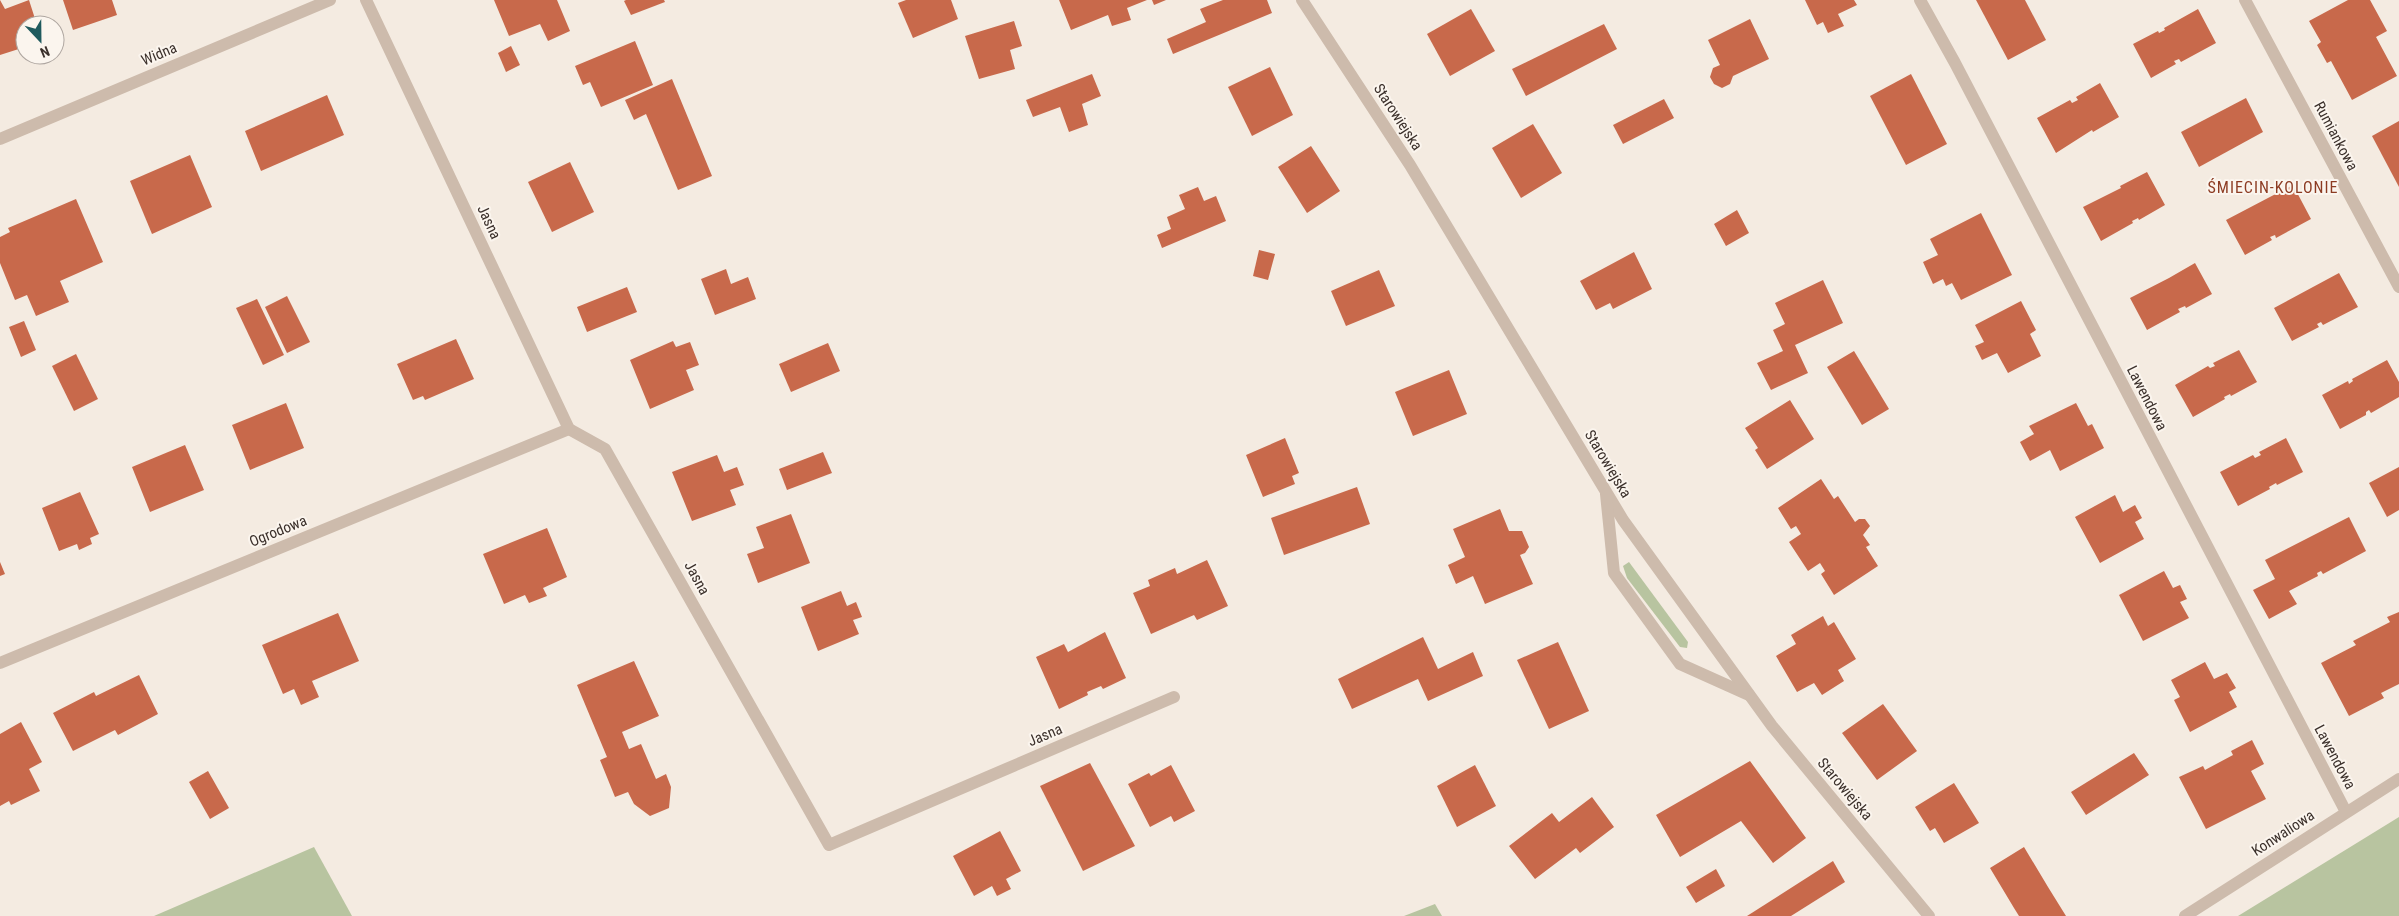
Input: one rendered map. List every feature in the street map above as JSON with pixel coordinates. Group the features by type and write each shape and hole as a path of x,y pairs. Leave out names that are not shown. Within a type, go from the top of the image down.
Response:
{"street":[{"name":"Widna","path":"0,139 330,0"},
{"name":"Jasna","path":"366,0 569,429 605,449 829,845 1174,697"},
{"name":"Starowiejska","path":"1302,0 1410,165 1606,492 1772,726 1929,916"},
{"name":"Lawendowa","path":"1920,0 1955,63 2346,812"},
{"name":"Rumiankowa","path":"2245,0 2399,287"},
{"name":"Ogrodowa","path":"0,663 569,429"},
{"path":"1606,492 1614,573 1680,664 1751,696"},
{"name":"Konwaliowa","path":"2185,916 2399,779"}],"green space":[{"path":"1629,562 1688,642 1687,648 1680,647 1627,578 1623,566"},
{"path":"2399,817 2399,916 2238,916"},
{"path":"314,847 352,916 154,916"},
{"path":"1435,904 1442,916 1404,916"}],"building":[{"path":"0,0 5,9 29,0 34,15 15,15 15,50 0,55"},
{"path":"63,0 112,0 117,15 73,30"},
{"path":"494,0 557,0 570,31 548,41 540,24 509,36"},
{"path":"664,0 665,2 631,15 624,1"},
{"path":"906,0 951,0 958,19 913,38 898,3"},
{"path":"1059,0 1147,0 1127,8 1131,20 1112,26 1108,15 1071,30"},
{"path":"1152,0 1166,0 1154,5"},
{"path":"1223,0 1267,0 1272,13 1173,54 1167,39 1206,22 1200,9"},
{"path":"1805,0 1854,0 1857,5 1838,14 1844,26 1828,33 1823,22 1817,25"},
{"path":"1976,0 2025,0 2046,40 2008,60"},
{"path":"2348,0 2370,0 2387,31 2376,37 2397,76 2352,100 2331,61 2327,63 2317,45 2321,42 2309,21"},
{"path":"1471,9 1495,51 1450,76 1427,34"},
{"path":"2198,9 2216,43 2181,62 2179,59 2174,61 2176,64 2151,78 2133,44 2158,31 2159,33 2165,30 2164,28"},
{"path":"1750,19 1769,59 1733,76 1730,84 1722,88 1714,84 1710,77 1713,68 1720,65 1708,40"},
{"path":"1014,21 1022,46 1010,50 1015,69 979,79 965,36"},
{"path":"1604,24 1617,49 1526,96 1512,69"},
{"path":"635,41 653,85 601,107 590,82 583,85 575,66"},
{"path":"511,46 520,65 506,72 498,53"},
{"path":"1270,67 1293,115 1252,136 1228,87"},
{"path":"1092,74 1101,96 1082,104 1088,125 1069,132 1060,107 1033,117 1026,100"},
{"path":"1911,74 1947,144 1906,165 1870,96"},
{"path":"672,79 712,176 678,190 646,114 634,120 625,100"},
{"path":"2100,83 2119,117 2093,132 2092,130 2056,153 2037,118 2070,100 2072,103 2078,100 2076,97"},
{"path":"327,95 344,135 261,171 245,131"},
{"path":"2246,98 2263,132 2199,167 2181,132"},
{"path":"1664,99 1674,118 1623,144 1613,125"},
{"path":"2399,121 2399,187 2372,136"},
{"path":"1533,124 1562,173 1521,198 1492,148"},
{"path":"1311,146 1340,191 1307,213 1278,167"},
{"path":"190,155 212,207 152,234 130,181"},
{"path":"570,162 594,212 552,232 528,182"},
{"path":"2147,172 2165,205 2139,220 2138,218 2132,221 2133,223 2101,241 2083,207 2121,188 2120,186"},
{"path":"2293,185 2311,219 2276,238 2275,235 2270,237 2272,240 2245,255 2226,220"},
{"path":"1198,187 1204,201 1216,196 1226,221 1162,248 1157,235 1171,229 1167,217 1185,209 1179,195"},
{"path":"76,199 103,262 60,281 69,302 36,316 27,295 15,300 0,263 0,237 10,232 8,228"},
{"path":"1737,210 1749,233 1726,246 1714,224"},
{"path":"1981,213 2012,275 1961,300 1952,283 1946,286 1943,279 1933,284 1923,262 1938,255 1930,239"},
{"path":"1259,250 1275,254 1268,280 1253,276"},
{"path":"1634,252 1652,289 1613,309 1610,303 1596,310 1580,281"},
{"path":"2195,263 2212,294 2186,308 2185,306 2178,309 2180,312 2147,330 2130,298"},
{"path":"726,269 731,284 748,277 756,299 715,315 701,279"},
{"path":"1379,270 1395,306 1346,326 1331,291"},
{"path":"2339,273 2358,307 2323,325 2321,322 2317,324 2319,327 2292,341 2274,308"},
{"path":"1823,280 1843,323 1795,345 1808,373 1771,390 1757,363 1783,351 1773,330 1785,324 1775,303"},
{"path":"627,287 637,312 587,332 577,307"},
{"path":"287,296 310,342 287,353 265,307"},
{"path":"257,299 284,355 263,365 236,308"},
{"path":"2021,301 2036,330 2030,334 2041,356 2008,373 1997,353 1982,360 1975,346 1984,342 1975,325"},
{"path":"24,321 36,350 21,357 9,327"},
{"path":"456,339 474,379 425,400 423,396 413,400 397,364"},
{"path":"673,341 676,347 690,342 699,365 686,370 694,390 650,409 630,360"},
{"path":"828,343 840,371 791,392 779,364"},
{"path":"2239,350 2257,382 2231,396 2230,394 2224,397 2225,399 2193,417 2175,385 2208,366 2210,368 2215,366 2213,363"},
{"path":"1854,351 1889,409 1862,425 1827,367"},
{"path":"76,354 98,399 74,411 52,366"},
{"path":"2387,360 2399,382 2399,397 2371,413 2369,410 2366,412 2366,415 2340,429 2322,395 2348,381 2349,384 2353,381 2352,379"},
{"path":"1449,370 1467,414 1413,436 1395,392"},
{"path":"1790,400 1814,439 1767,469 1755,450 1758,448 1745,428"},
{"path":"286,403 304,448 250,470 232,425"},
{"path":"2076,403 2088,426 2092,424 2104,448 2060,471 2050,450 2030,461 2020,442 2034,434 2029,426"},
{"path":"1285,438 1299,473 1292,476 1295,484 1263,497 1246,455"},
{"path":"2286,438 2303,472 2277,485 2276,483 2269,487 2270,489 2238,506 2220,472 2253,455 2255,458 2261,455 2259,452"},
{"path":"185,445 204,490 150,512 132,467"},
{"path":"823,452 832,473 787,490 779,469"},
{"path":"717,455 724,472 737,467 744,485 730,490 736,505 692,521 672,472"},
{"path":"2399,467 2399,510 2387,517 2369,483"},
{"path":"1821,479 1834,499 1838,496 1855,522 1859,519 1865,519 1870,526 1863,535 1870,545 1866,547 1878,566 1834,595 1821,574 1825,571 1820,563 1808,571 1789,542 1801,534 1796,526 1791,529 1778,508"},
{"path":"1357,487 1370,524 1284,555 1271,518"},
{"path":"80,492 99,534 90,538 92,544 79,550 77,544 59,551 42,508"},
{"path":"2115,495 2123,512 2135,505 2142,518 2135,522 2144,539 2100,563 2075,517"},
{"path":"1500,509 1509,531 1522,531 1529,547 1525,553 1520,555 1533,584 1485,604 1473,576 1456,584 1448,565 1465,557 1453,529"},
{"path":"791,514 810,563 758,583 747,554 764,548 756,527"},
{"path":"2349,517 2366,551 2323,574 2321,571 2317,573 2318,576 2289,591 2297,604 2269,619 2253,590 2275,579 2265,560"},
{"path":"547,528 567,577 543,588 547,596 529,603 525,595 504,604 483,554"},
{"path":"1207,560 1228,606 1197,620 1194,615 1151,634 1133,593 1150,586 1148,580 1175,568 1177,574"},
{"path":"0,562 5,574 0,576"},
{"path":"2164,571 2173,588 2180,585 2187,599 2180,602 2189,618 2143,641 2119,595"},
{"path":"841,591 847,606 856,602 862,617 853,620 859,634 818,651 801,607"},
{"path":"2399,612 2399,684 2381,693 2384,698 2349,716 2321,663 2356,645 2353,641 2390,622 2387,617"},
{"path":"338,613 359,661 312,681 319,697 301,705 294,689 283,694 262,645"},
{"path":"1823,616 1828,626 1834,622 1856,659 1838,670 1844,681 1822,695 1814,683 1797,692 1776,656 1796,644 1791,635"},
{"path":"1105,632 1126,678 1103,689 1101,686 1087,692 1088,695 1059,709 1036,657 1064,644 1068,652"},
{"path":"1423,637 1438,669 1473,652 1483,676 1428,701 1418,679 1352,709 1338,679"},
{"path":"1558,642 1589,711 1549,729 1517,660"},
{"path":"634,661 659,716 622,732 629,749 641,744 656,779 666,774 671,787 669,808 650,816 634,804 628,792 615,797 600,760 607,757 577,685"},
{"path":"2205,662 2214,679 2227,673 2236,688 2229,692 2237,707 2190,732 2174,700 2180,697 2171,680"},
{"path":"139,675 158,714 118,735 115,730 73,751 53,713 94,692 96,696"},
{"path":"1883,704 1917,751 1877,780 1842,733"},
{"path":"21,722 42,762 29,769 40,791 11,805 9,801 0,806 0,734"},
{"path":"2252,740 2264,764 2251,771 2266,799 2206,829 2179,777 2203,766 2205,770 2233,755 2231,751"},
{"path":"2134,753 2149,775 2086,815 2071,792"},
{"path":"1750,761 1806,838 1773,863 1741,821 1680,857 1656,815"},
{"path":"1090,763 1135,846 1083,871 1040,786"},
{"path":"1171,765 1195,811 1174,822 1171,816 1150,827 1128,784 1149,773 1151,776"},
{"path":"1475,765 1496,806 1457,827 1437,786"},
{"path":"208,771 229,808 210,819 189,782"},
{"path":"1954,783 1979,823 1944,843 1935,828 1930,831 1915,807"},
{"path":"1592,797 1614,827 1580,853 1576,848 1535,879 1509,846 1552,813 1559,822"},
{"path":"1000,831 1021,871 1006,879 1011,889 997,896 992,886 974,896 953,856"},
{"path":"2024,847 2066,916 2019,916 2014,908 1990,868"},
{"path":"1833,861 1845,882 1791,916 1747,916"},
{"path":"1716,869 1725,886 1696,903 1686,887"}],"district":[{"name":"ŚMIECIN-KOLONIE","path":"2273,187"}]}
